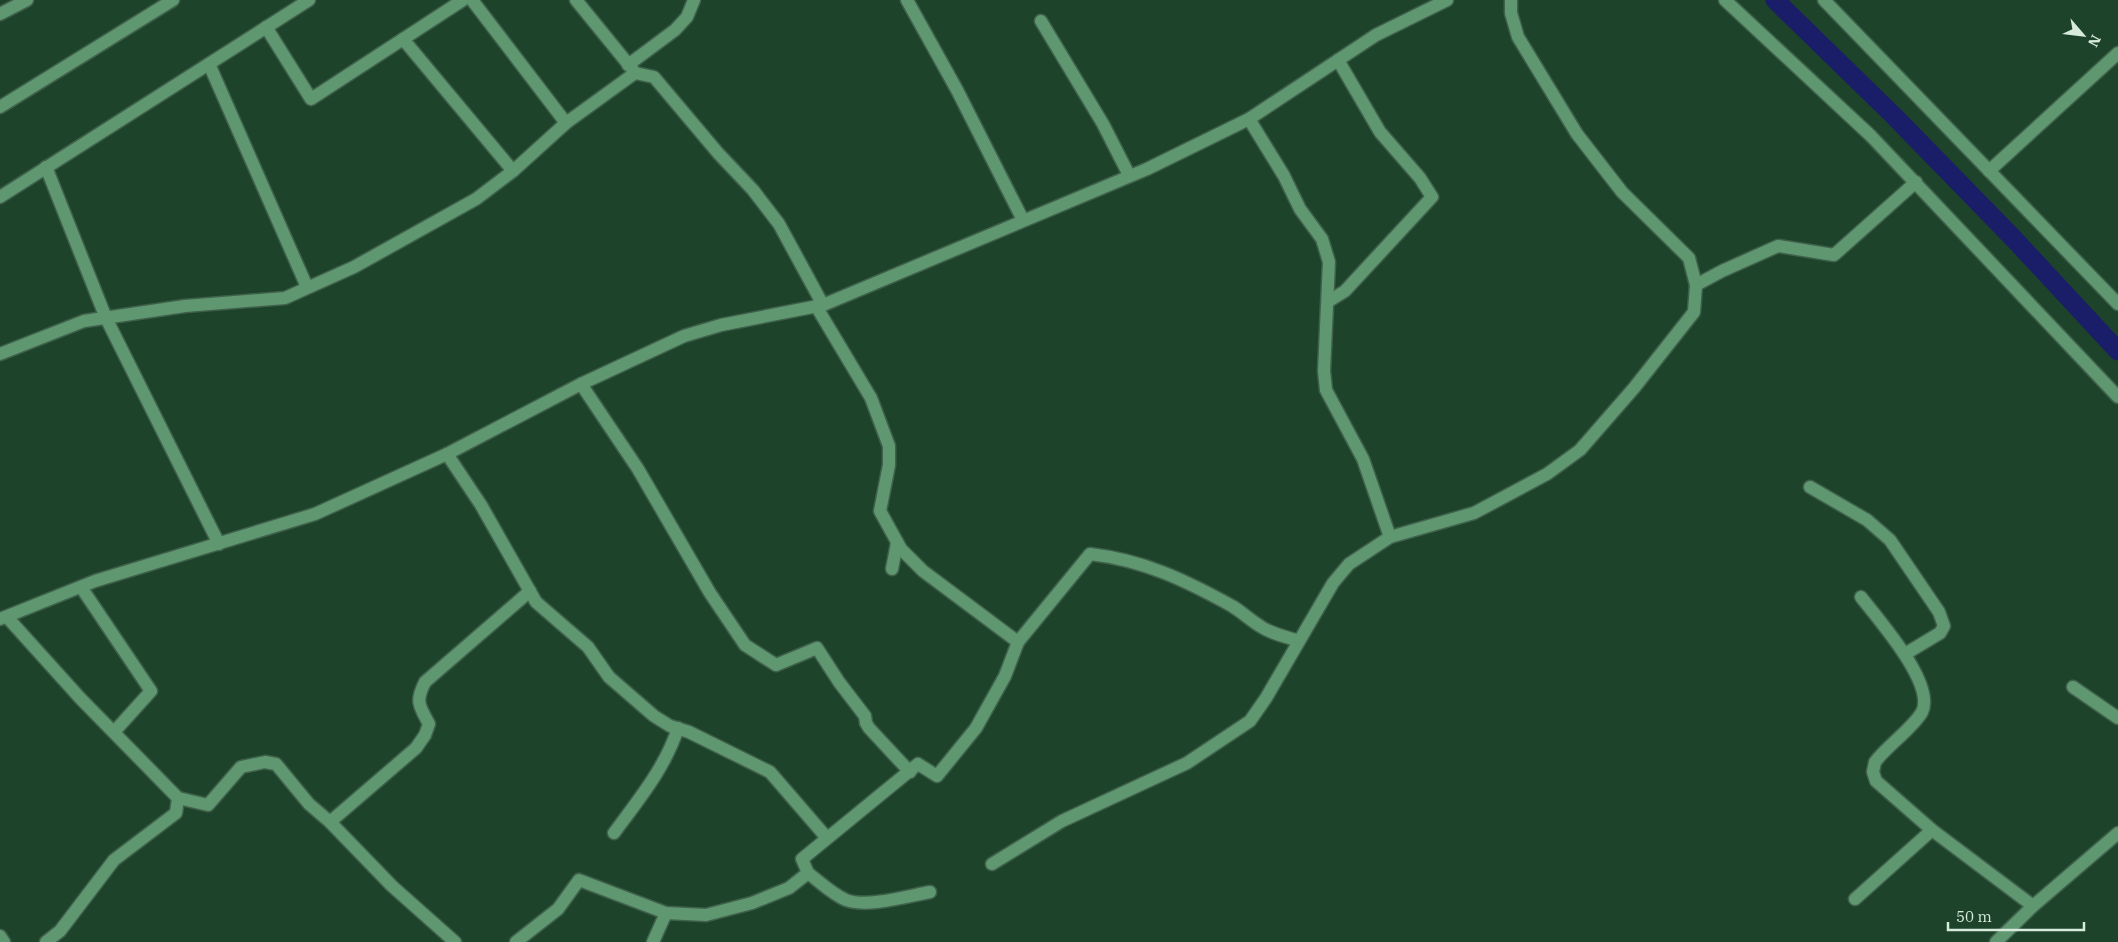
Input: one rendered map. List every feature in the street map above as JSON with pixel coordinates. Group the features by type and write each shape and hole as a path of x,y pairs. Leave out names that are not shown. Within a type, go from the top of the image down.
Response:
{"street":[{"path":"0,14 27,0"},
{"path":"0,107 172,0"},
{"path":"0,197 309,0"},
{"path":"266,27 311,99 463,0"},
{"path":"472,0 566,123"},
{"path":"576,0 631,69 654,77 718,154 753,190 779,224 820,306 871,398 889,446 889,465 880,511 900,548 923,571 1018,642"},
{"path":"0,354 84,321 185,306 285,298 354,267 476,199 513,171 675,30 687,17 694,0"},
{"path":"907,0 957,90 1023,220"},
{"path":"455,942 392,886 330,822 309,804 276,764 265,762 241,767 208,805 178,798 4,618 81,587 315,514 447,454 580,384 684,336 721,325 820,306 946,255 1023,220 1147,169 1249,119 1376,35 1447,0"},
{"path":"992,864 1062,821 1187,763 1250,721 1266,698 1333,583 1349,564 1390,537 1474,513 1547,474 1580,450 1634,388 1694,312 1696,285 1689,258 1622,192 1577,134 1518,37 1511,13 1511,0"},
{"path":"1725,0 1826,93 1916,182 2118,397"},
{"path":"1824,0 2118,304"},
{"path":"1041,21 1103,124 1129,176"},
{"path":"402,40 513,171"},
{"path":"1990,171 2118,53"},
{"path":"1329,300 1345,291 1432,197 1420,178 1380,132 1338,60"},
{"path":"209,64 307,287"},
{"path":"1249,119 1284,176 1300,209 1322,239 1329,262 1329,300 1324,371 1326,390 1363,459 1390,537"},
{"path":"46,168 106,318 219,544"},
{"path":"1696,285 1778,246 1834,254 1916,182"},
{"path":"580,384 638,469 710,593 745,644 776,666 817,648 838,682 866,716 866,723 869,728 910,772"},
{"path":"447,454 480,505 536,602 588,647 609,677 654,716 670,726 678,728 770,772 827,838"},
{"path":"1810,487 1867,520 1890,540 1944,620 1944,626 1940,633 1905,654"},
{"path":"892,569 898,543"},
{"path":"930,892 876,901 855,902 845,900 808,874 802,859 918,764 937,776 976,728 1005,676 1018,642 1090,554 1118,557 1148,566 1183,580 1234,607 1261,628 1299,641"},
{"path":"81,587 151,692 114,732"},
{"path":"330,822 416,748 429,724 418,704 418,696 425,682 530,591"},
{"path":"1861,597 1905,654 1921,686 1925,699 1924,708 1915,720 1875,762 1873,772 1876,781 1932,830 2033,906"},
{"path":"2074,688 2118,718"},
{"path":"614,833 658,773 672,747 678,728"},
{"path":"46,942 60,931 114,860 176,813 178,798"},
{"path":"1855,899 1932,830"},
{"path":"1996,942 2033,906 2118,833"},
{"path":"516,942 558,909 579,880 666,913 706,915 752,903 788,888 808,874"},
{"path":"653,942 666,913"},
{"path":"0,936 4,942"}],"waterway":[{"path":"1775,0 1894,116 2014,239 2118,351"}]}
